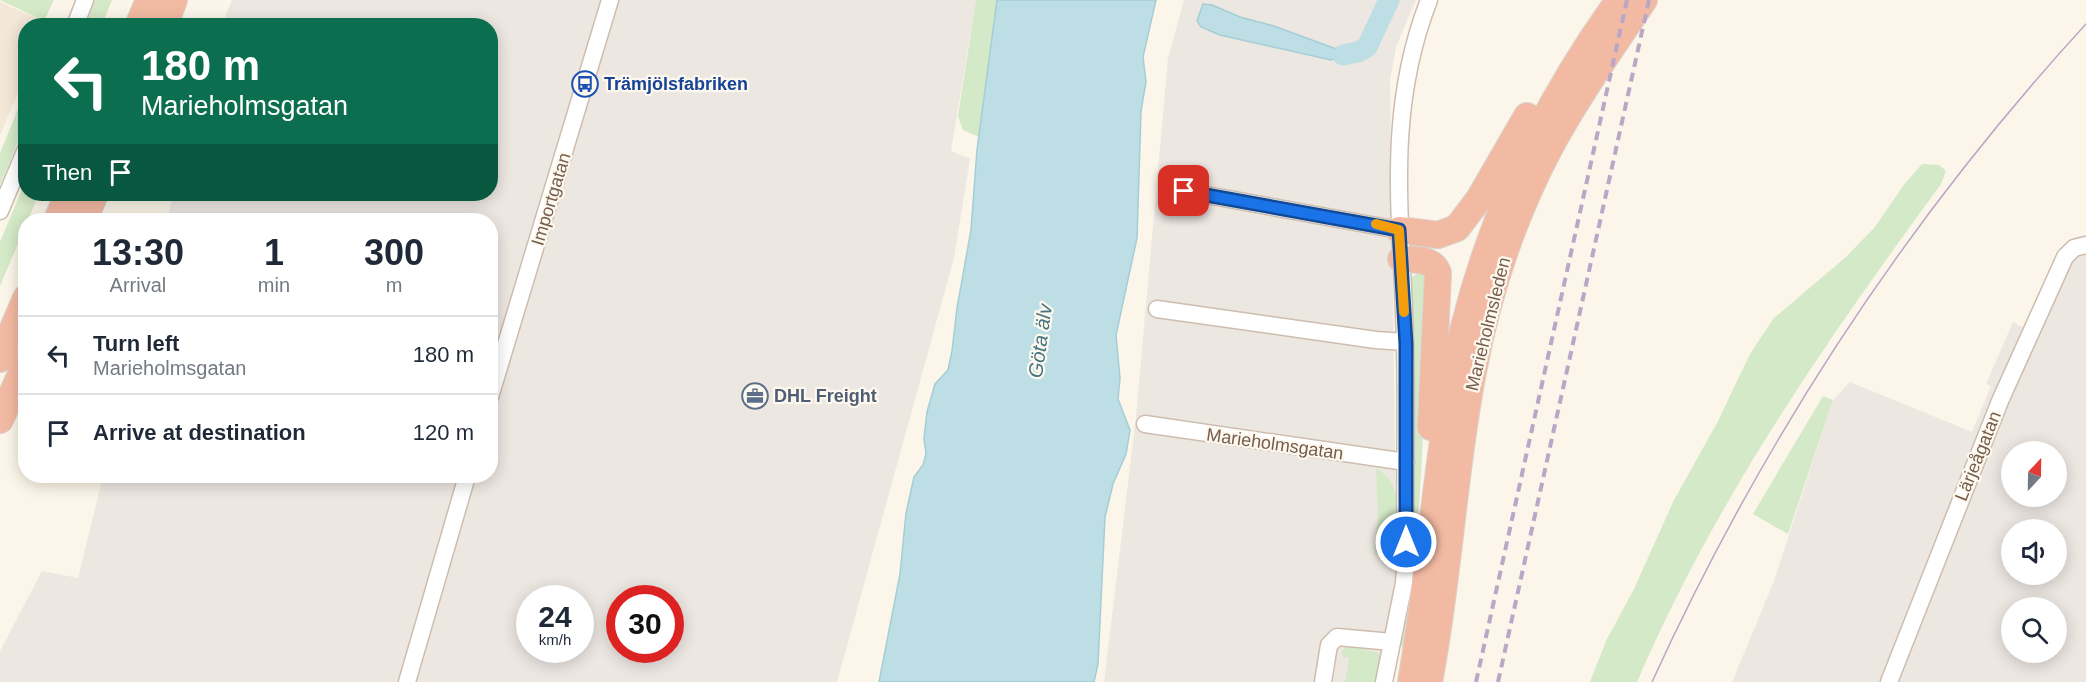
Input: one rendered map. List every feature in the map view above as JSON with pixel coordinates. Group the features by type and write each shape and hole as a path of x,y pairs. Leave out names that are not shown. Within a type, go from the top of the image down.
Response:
{"highway":[{"path":"141,18 149,0"},
{"path":"167,18 174,0"},
{"path":"1399,230 1438,235 1457,228 1479,199 1586,21 1607,0"},
{"name":"Marieholmsleden","path":"1411,682 1430,527 1459,347 1476,284 1496,226 1546,112 1619,0"},
{"name":"Marieholmsleden","path":"1429,682 1473,372 1500,270 1514,227 1548,151 1644,0"},
{"path":"1401,259 1428,262 1434,265 1438,273 1439,292 1432,384 1430,527"},
{"path":"0,359 18,317"},
{"path":"0,420 18,381"}],"street":[{"path":"78,18 85,0"},
{"name":"Importgatan","path":"498,371 610,0"},
{"path":"1384,682 1405,569 1405,342 1399,230 1398,152 1403,90 1411,50 1429,0"},
{"path":"0,211 18,168"},
{"path":"1168,188 1399,230"},
{"name":"Lärjeågatan","path":"1889,682 2019,357 2066,257 2074,248 2086,245"},
{"path":"1157,309 1376,340 1405,342"},
{"name":"Marieholmsgatan","path":"1145,424 1406,462"},
{"path":"407,682 465,483"},
{"path":"1323,682 1329,645 1337,637 1392,642"}],"shaded area":[{"path":"232,0 976,0 951,151 970,159 954,258 837,682 0,682 0,651 42,571 78,578 101,483 498,483 498,213 169,213 171,201 498,201 498,18 225,18"},
{"path":"1184,0 1416,0 1396,47 1390,81 1397,591 1377,682 1104,682 1136,417 1168,58"},
{"path":"0,2 37,18 18,18 18,93 0,135"},
{"path":"2086,236 2086,682 1732,682 1774,581 1833,400 1850,382 1972,432 1991,386 1986,384 2013,322 2024,328 2060,249 2076,237"}],"green space":[{"path":"0,0 54,0 45,18 38,18"},
{"path":"95,0 112,0 105,18 89,18"},
{"path":"976,0 997,0 979,137 963,130 958,116"},
{"path":"18,109 18,142 0,185 0,153"},
{"path":"1922,164 1939,165 1946,171 1941,184 1856,303 1775,424 1701,550 1667,615 1637,682 1590,682 1606,641 1634,589 1674,500 1717,423 1750,354 1773,319 1846,257 1875,227 1903,186"},
{"path":"18,199 18,201 36,201 31,213 18,213 18,244 0,286 0,242"},
{"path":"1417,273 1423,273 1426,278 1424,417 1415,555 1403,647 1400,646 1407,600 1410,279"},
{"path":"1823,396 1833,400 1788,534 1753,514"},
{"path":"1376,468 1392,483 1398,505 1398,551 1385,555 1374,554 1378,519"},
{"path":"1347,646 1378,653 1381,659 1377,682 1345,682 1349,658 1343,657 1341,653"}],"water":[{"name":"Göta älv","path":"997,0 1156,0 1143,57 1146,82 1141,111 1137,238 1116,335 1120,378 1118,399 1130,430 1126,454 1113,484 1105,517 1098,664 1094,682 879,682 900,574 906,513 914,477 923,465 926,454 924,438 927,412 935,384 948,370 952,351 971,230 977,150"},
{"path":"1203,4 1274,26 1336,49 1343,55 1331,60 1220,35 1201,27 1197,21"}],"waterway":[{"path":"1343,55 1358,52 1367,47 1389,0"}],"tram line":[{"path":"1652,682 1741,505 1790,419 1843,336 1899,254 1958,175 2020,98 2086,24"}],"railway":[{"path":"1476,682 1627,0"},
{"path":"1498,682 1649,0"}],"slow traffic":[{"path":"1376,224 1399,230 1404,312"}],"place":[{"name":"Trämjölsfabriken","path":"585,84"},
{"name":"DHL Freight","path":"755,396"}],"route":[{"path":"1184,191 1366,222 1399,230 1406,344 1406,542"}]}
